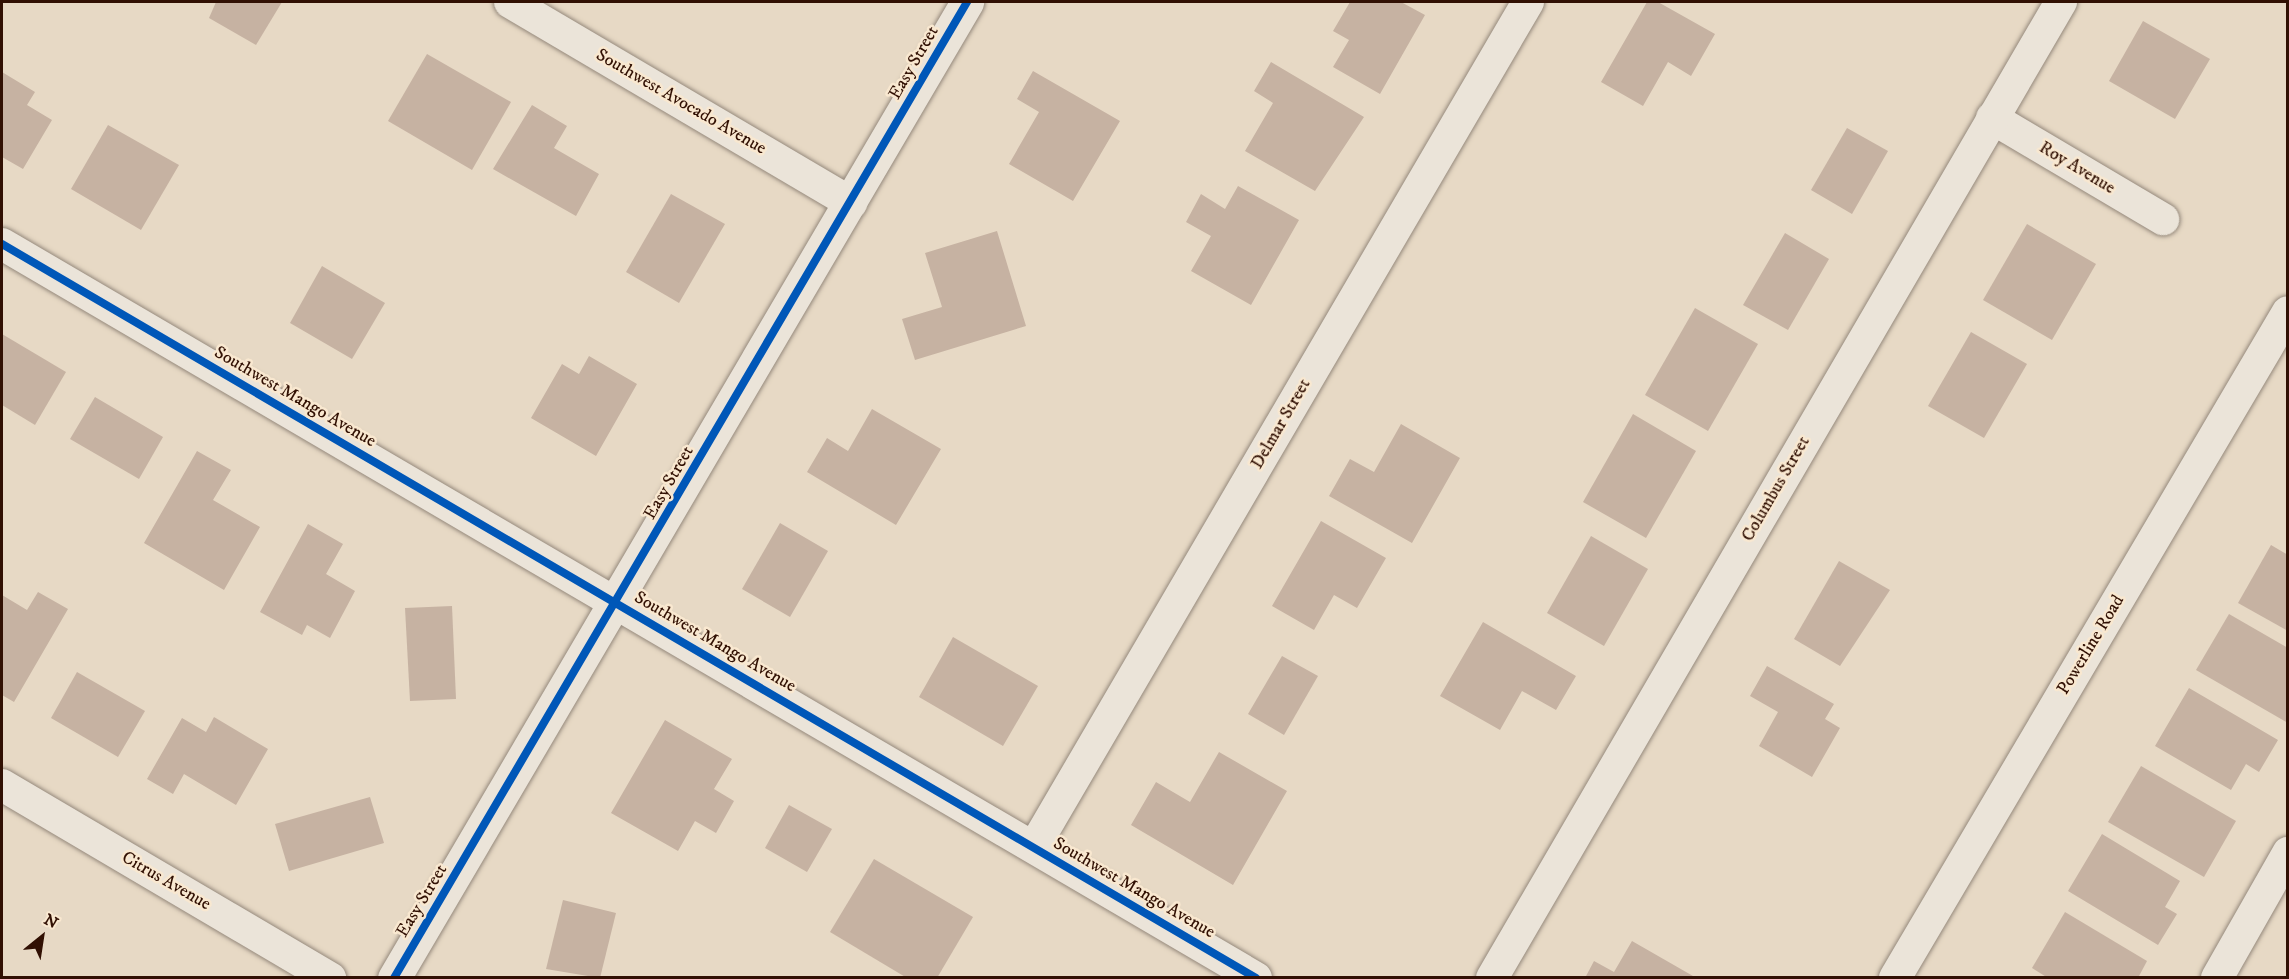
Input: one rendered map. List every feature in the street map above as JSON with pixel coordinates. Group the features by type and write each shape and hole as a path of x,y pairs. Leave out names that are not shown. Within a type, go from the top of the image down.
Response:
{"street":[{"name":"Southwest Avocado Avenue","path":"510,2 851,202"},
{"name":"Easy Street","path":"394,978 851,202 966,2"},
{"name":"Delmar Street","path":"1034,847 1528,2"},
{"name":"Columbus Street","path":"1492,978 2061,2"},
{"name":"Roy Avenue","path":"1992,118 2163,219"},
{"name":"Southwest Mango Avenue","path":"2,244 616,601 1256,978"},
{"name":"Powerline Road","path":"1895,978 2288,312"},
{"name":"Citrus Avenue","path":"2,785 330,978"},
{"path":"2217,978 2288,853"}],"building":[{"path":"216,2 282,2 256,45 209,18"},
{"path":"1350,2 1401,2 1425,15 1380,94 1333,67 1349,40 1333,31"},
{"path":"1647,2 1658,2 1715,34 1691,76 1668,62 1643,106 1601,82"},
{"path":"2143,21 2210,59 2175,119 2109,81"},
{"path":"427,54 511,102 472,170 388,121"},
{"path":"1271,62 1364,117 1315,191 1245,151 1273,103 1254,91"},
{"path":"1033,71 1120,121 1073,201 1009,164 1039,112 1017,99"},
{"path":"2,72 35,92 27,105 52,120 23,169 2,157"},
{"path":"532,105 567,126 554,148 599,174 576,216 493,169"},
{"path":"108,125 179,165 141,230 71,189"},
{"path":"1847,128 1888,151 1852,214 1811,190"},
{"path":"1238,186 1299,220 1251,305 1191,271 1211,236 1186,222 1201,194 1225,209"},
{"path":"671,194 725,224 679,303 626,272"},
{"path":"2027,224 2096,264 2052,340 1983,300"},
{"path":"997,231 1026,326 915,360 902,319 942,307 925,253"},
{"path":"1785,233 1829,259 1788,330 1743,305"},
{"path":"322,266 385,303 352,359 290,323"},
{"path":"1695,308 1758,344 1708,431 1645,395"},
{"path":"1971,332 2027,364 1984,438 1928,406"},
{"path":"2,334 66,372 35,425 2,405"},
{"path":"589,356 637,384 596,456 531,418 562,364 579,374"},
{"path":"95,397 163,437 139,479 70,439"},
{"path":"872,409 941,449 896,525 807,472 827,438 848,451"},
{"path":"1633,414 1696,451 1646,538 1583,502"},
{"path":"1401,424 1460,458 1412,543 1329,496 1350,459 1374,472"},
{"path":"197,451 231,470 213,500 260,527 224,590 144,543"},
{"path":"1321,521 1386,558 1357,608 1334,595 1314,630 1272,606"},
{"path":"780,523 828,551 790,617 742,589"},
{"path":"308,524 343,544 326,574 355,591 330,638 307,625 302,635 260,612"},
{"path":"1591,536 1648,569 1604,646 1547,613"},
{"path":"2271,545 2288,555 2288,631 2238,603"},
{"path":"1839,561 1890,590 1840,666 1794,639"},
{"path":"38,592 68,609 14,702 2,695 2,595 27,610"},
{"path":"452,606 456,699 410,701 405,608"},
{"path":"2229,614 2288,648 2288,723 2196,670"},
{"path":"1483,622 1576,676 1556,710 1522,691 1500,730 1440,696"},
{"path":"953,637 1038,686 1003,746 919,697"},
{"path":"1282,656 1318,676 1284,735 1248,714"},
{"path":"1767,666 1834,704 1825,719 1840,728 1812,777 1759,746 1778,712 1750,696"},
{"path":"77,672 145,711 118,757 51,718"},
{"path":"2189,688 2278,740 2259,772 2246,764 2231,790 2155,746"},
{"path":"214,717 268,749 236,805 184,774 173,794 147,779 182,718 206,732"},
{"path":"665,720 732,759 714,789 734,801 716,833 695,821 678,851 611,813"},
{"path":"1219,752 1287,791 1233,885 1131,825 1156,782 1190,802"},
{"path":"2141,766 2236,821 2204,877 2108,822"},
{"path":"370,797 384,843 289,871 275,824"},
{"path":"789,805 832,829 807,872 765,848"},
{"path":"2102,834 2180,881 2165,907 2177,914 2158,945 2068,891"},
{"path":"874,859 973,917 937,978 907,978 830,932"},
{"path":"563,900 616,913 600,978 546,969"},
{"path":"2065,912 2147,961 2138,978 2048,978 2032,968"},
{"path":"1632,941 1693,976 1692,978 1585,978 1594,961 1614,972"}],"cycle path":[{"path":"394,978 967,2"},
{"path":"2,244 1256,978"}]}
